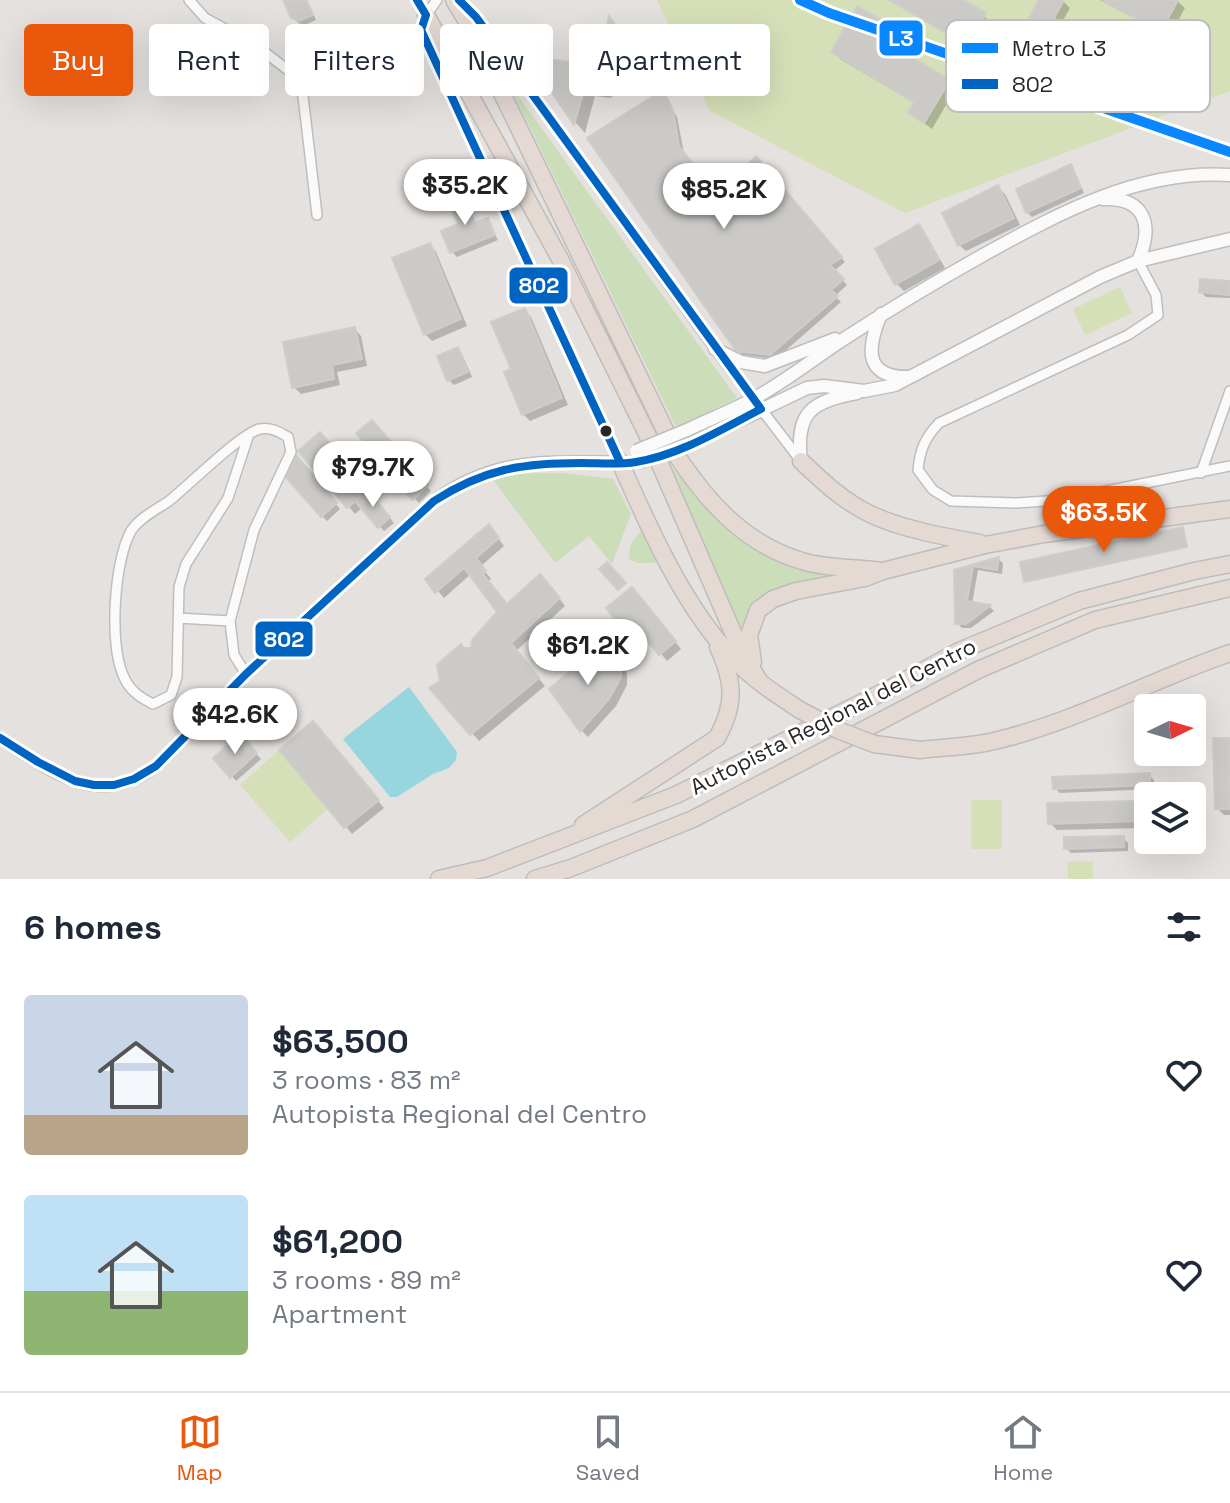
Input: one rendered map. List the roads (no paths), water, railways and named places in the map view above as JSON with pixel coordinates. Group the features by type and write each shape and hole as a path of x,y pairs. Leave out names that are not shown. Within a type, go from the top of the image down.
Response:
{"highway":[{"path":"456,0 679,459 697,486 730,522 774,551 804,562 883,571"},
{"path":"426,15 559,257 646,432 741,651 758,679"},
{"path":"801,461 830,489 873,515 918,530 985,545"},
{"path":"620,462 641,511 671,567 710,631 739,665 800,710 874,744 920,750 992,742 1050,724 1230,653"},
{"path":"758,679 749,648 749,635 758,610 796,591 865,578 985,545 1230,509"},
{"name":"Autopista Regional del Centro","path":"439,879 487,868 676,795 959,651 1079,601 1230,564"},
{"name":"Autopista Regional del Centro","path":"535,879 571,868 693,819 978,670 1080,626 1230,588"},
{"path":"553,843 717,738 732,705 731,683 710,631"}],"main road":[{"path":"620,462 692,443 757,404 881,314 1028,230 1093,200 1158,179 1230,175"},
{"path":"1093,200 1122,201 1143,216 1146,242 1138,261"},
{"path":"801,461 801,425 811,409 836,396 895,385 914,377 1100,277 1138,261 1230,239"},
{"path":"881,314 872,340 871,359 891,375 914,377"},
{"path":"715,349 741,362 765,366 850,335"},
{"path":"638,456 687,430 807,388 824,386 864,391"}],"street":[{"path":"189,0 205,18 258,47 293,74 303,96 317,215"},
{"path":"417,0 426,15 437,0"},
{"path":"456,0 476,17 715,349 801,461"},
{"path":"1138,261 1156,295 1158,315 1128,335 939,423 925,437 918,470 942,497 970,503 1062,500 1230,466"},
{"path":"1201,473 1230,391"},
{"path":"246,674 234,655 230,621 254,530 291,452 288,437 273,428 257,429 249,434 132,528 120,556 114,624 122,674 137,696 153,704 171,695 177,677 179,587 186,564 228,498 249,434"},
{"path":"0,738 75,783 125,783 143,775 156,766 246,674 434,501 459,483 488,471 528,463 620,462"},
{"path":"178,618 230,621"}],"water":[{"path":"409,687 457,752 456,760 449,768 433,774 397,797 390,797 343,739"}],"metro line":[{"name":"L3","path":"800,0 946,54"},
{"name":"L3","path":"1115,112 1230,152"}]}
